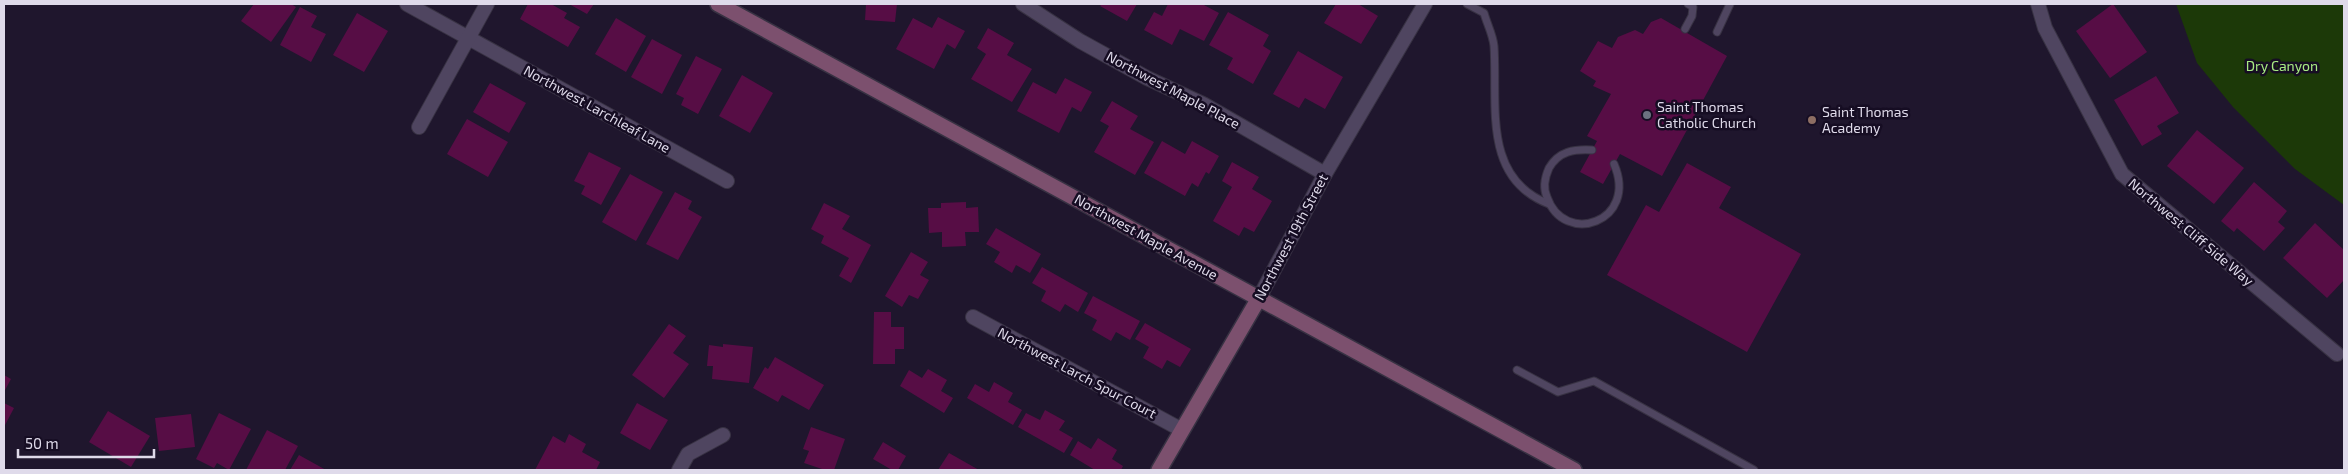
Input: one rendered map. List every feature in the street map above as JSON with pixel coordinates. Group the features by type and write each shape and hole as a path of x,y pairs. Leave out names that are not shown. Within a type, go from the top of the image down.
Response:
{"street":[{"name":"Northwest Larchleaf Lane","path":"407,4 727,181"},
{"path":"419,127 487,4"},
{"name":"Northwest Maple Avenue","path":"718,4 1574,470"},
{"name":"Northwest Maple Place","path":"1023,4 1080,41 1147,78 1203,104 1325,174"},
{"name":"Northwest 19th Street","path":"1160,470 1259,298 1325,174 1425,4"},
{"name":"Northwest Cliff Side Way","path":"2038,4 2045,28 2122,174 2337,354"},
{"name":"Northwest Larch Spur Court","path":"973,317 1182,430"},
{"path":"679,470 688,454 723,435"}],"lane":[{"path":"1467,4 1484,13 1494,44 1496,133 1504,160 1515,180 1536,199 1549,204"},
{"path":"1685,28 1692,16 1693,7 1688,4"},
{"path":"1717,32 1730,4"},
{"path":"1592,150 1575,149 1562,154 1552,162 1546,174 1544,192 1549,204 1557,215 1568,222 1581,224 1596,221 1611,212 1618,201 1620,188 1619,175 1614,164"},
{"path":"1517,370 1558,392 1594,382 1754,470"}],"green space":[{"name":"Dry Canyon","path":"2176,4 2344,4 2344,205 2295,169 2233,107 2197,63"}],"building":[{"path":"254,4 291,4 296,7 271,42 241,21"},
{"path":"528,4 551,4 567,13 564,18 580,27 568,47 520,19"},
{"path":"569,4 594,4 587,14"},
{"path":"866,4 897,4 895,22 865,20"},
{"path":"1102,4 1137,4 1127,21 1100,6"},
{"path":"1168,4 1202,4 1219,13 1204,41 1180,29 1172,45 1144,30 1154,12 1162,16"},
{"path":"1336,4 1358,4 1378,16 1361,44 1324,23"},
{"path":"2113,4 2147,52 2110,78 2076,31"},
{"path":"300,7 317,16 311,27 326,34 311,62 280,45"},
{"path":"1228,12 1269,35 1263,46 1271,51 1253,84 1227,69 1233,58 1209,45"},
{"path":"357,13 388,31 364,72 333,55"},
{"path":"938,17 965,31 955,49 947,44 934,69 896,49 913,18 932,28"},
{"path":"616,18 646,36 626,72 595,54"},
{"name":"Saint Thomas Catholic Church","path":"1661,18 1727,56 1662,176 1620,154 1603,184 1580,172 1597,141 1587,136 1611,94 1593,86 1596,81 1580,71 1598,41 1612,48 1618,37 1635,30 1643,34 1651,22"},
{"path":"988,28 1014,43 1007,55 1032,69 1012,102 971,79 986,54 977,48"},
{"path":"652,39 682,55 662,94 631,77"},
{"path":"1298,51 1343,77 1325,109 1305,98 1299,108 1273,94"},
{"path":"696,56 722,69 698,114 681,105 684,98 676,94"},
{"path":"742,75 773,93 750,133 719,116"},
{"path":"2156,76 2179,113 2157,126 2162,134 2142,146 2114,100"},
{"path":"1065,78 1092,92 1081,112 1072,107 1059,133 1017,111 1033,82 1056,94"},
{"path":"490,83 526,103 509,133 473,112"},
{"path":"1112,101 1138,116 1130,129 1154,142 1135,175 1094,152 1109,126 1100,121"},
{"path":"467,119 508,142 488,177 447,154"},
{"path":"2197,130 2244,168 2214,204 2167,166"},
{"path":"1162,141 1185,154 1192,141 1219,156 1209,174 1206,172 1198,187 1192,183 1185,196 1144,173"},
{"path":"589,152 621,168 601,205 581,194 585,186 574,181"},
{"path":"1232,162 1259,177 1252,189 1272,201 1254,232 1244,227 1239,236 1213,221 1232,187 1222,181"},
{"path":"1687,163 1731,187 1719,208 1801,254 1747,352 1607,275 1646,205 1659,212"},
{"path":"630,174 663,192 636,241 602,222"},
{"path":"2254,182 2287,211 2278,222 2285,228 2264,251 2237,228 2234,232 2221,221"},
{"path":"675,192 692,201 688,209 702,217 678,260 646,244"},
{"path":"966,202 966,208 978,207 979,232 965,232 966,246 942,247 942,232 929,233 928,208 941,208 941,203"},
{"path":"824,203 850,216 842,229 871,245 851,283 839,276 849,258 821,243 824,236 811,229"},
{"path":"2315,223 2344,250 2344,280 2327,298 2283,258"},
{"path":"996,228 1041,254 1030,273 1016,265 1012,273 994,262 1000,252 986,244"},
{"path":"911,252 928,262 920,275 929,280 918,299 909,295 902,307 885,296"},
{"path":"1042,267 1088,293 1078,312 1065,304 1060,312 1041,301 1046,291 1032,283"},
{"path":"1093,296 1140,321 1130,340 1116,332 1111,341 1092,330 1097,320 1084,313"},
{"path":"874,312 891,312 891,327 904,327 904,349 895,349 895,364 873,364"},
{"path":"1145,323 1191,349 1180,367 1167,360 1162,369 1143,358 1149,347 1135,339"},
{"path":"669,324 686,336 673,353 689,364 664,398 632,375"},
{"path":"723,344 753,347 749,383 712,379 713,366 707,366 709,345 723,347"},
{"path":"775,357 824,385 809,410 782,395 778,402 753,388 765,367 768,369"},
{"path":"928,369 947,380 941,391 953,398 944,413 900,386 909,370 922,378"},
{"path":"4,375 11,379 4,392"},
{"path":"994,382 1013,393 1008,402 1022,410 1013,425 967,398 975,384 989,392"},
{"path":"4,403 14,408 4,427"},
{"path":"637,403 668,420 650,450 620,433"},
{"path":"1045,410 1065,421 1059,430 1073,438 1064,453 1018,427 1026,413 1040,420"},
{"path":"108,411 150,436 131,467 89,442"},
{"path":"219,413 251,429 229,470 217,463 214,468 196,459"},
{"path":"191,414 195,447 159,451 155,418"},
{"path":"811,427 845,439 834,470 825,470 804,463 809,451 803,449"},
{"path":"267,430 298,446 285,470 246,470"},
{"path":"569,434 586,444 582,452 600,462 596,470 535,470 553,436 565,443"},
{"path":"1098,438 1117,450 1112,459 1123,466 1121,470 1095,470 1070,455 1078,441 1091,449"},
{"path":"883,442 906,456 898,470 892,470 873,459"},
{"path":"949,453 979,470 938,470"},
{"path":"299,455 326,470 290,470"}],"place":[{"name":"Saint Thomas Catholic Church","path":"1647,115"},
{"name":"Saint Thomas Academy","path":"1812,120"}]}
